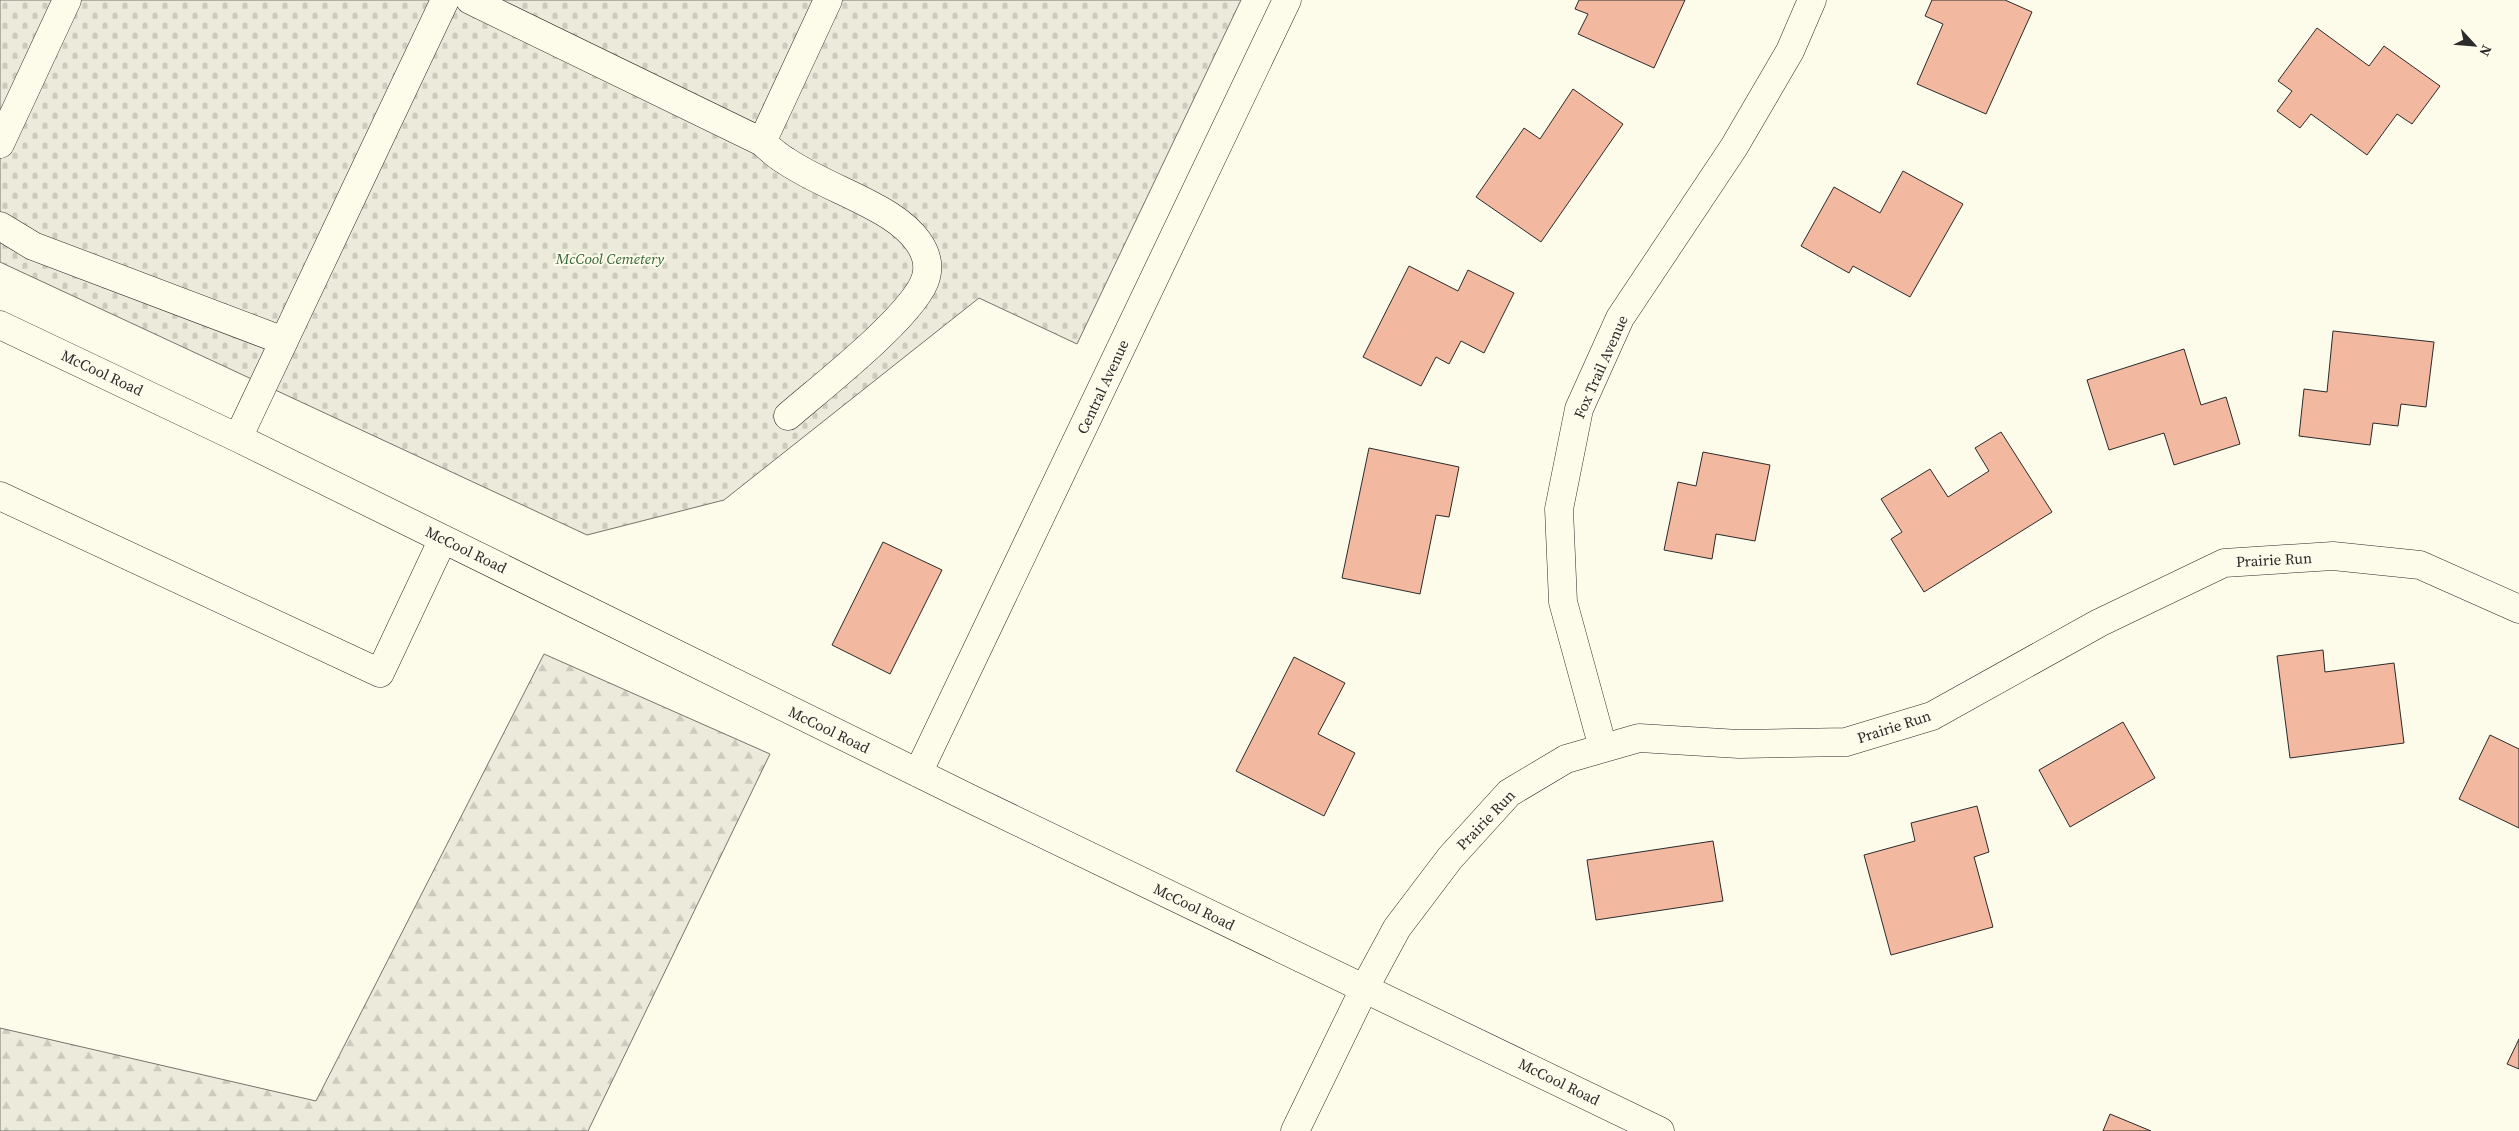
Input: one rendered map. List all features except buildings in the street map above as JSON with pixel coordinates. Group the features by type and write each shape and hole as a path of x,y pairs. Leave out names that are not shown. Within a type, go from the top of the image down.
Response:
{"street":[{"path":"0,144 67,0"},
{"path":"238,438 445,0"},
{"path":"470,0 762,142 785,161 890,216 912,232 922,247 927,263 926,277 918,293 901,316 788,416"},
{"path":"762,142 828,0"},
{"name":"Central Avenue","path":"918,773 1287,0"},
{"name":"Fox Trail Avenue","path":"1603,748 1563,602 1559,509 1579,409 1620,318 1734,147 1790,51 1812,0"},
{"path":"0,226 33,246 284,341"},
{"name":"McCool Road","path":"0,325 238,438 918,773 1660,1131"},
{"path":"0,496 380,673 443,539"},
{"name":"Prairie Run","path":"1296,1131 1364,989 1397,928 1450,858 1509,793 1566,759 1639,738 1739,744 1846,742 1932,716 2099,623 2224,563 2332,556 2420,564 2519,609"}],"green space":[{"name":"McCool Cemetery","path":"0,0 1241,0 1077,344 979,298 724,500 587,535 0,262"},
{"path":"544,654 770,754 588,1131 0,1131 0,1028 316,1101"}]}
